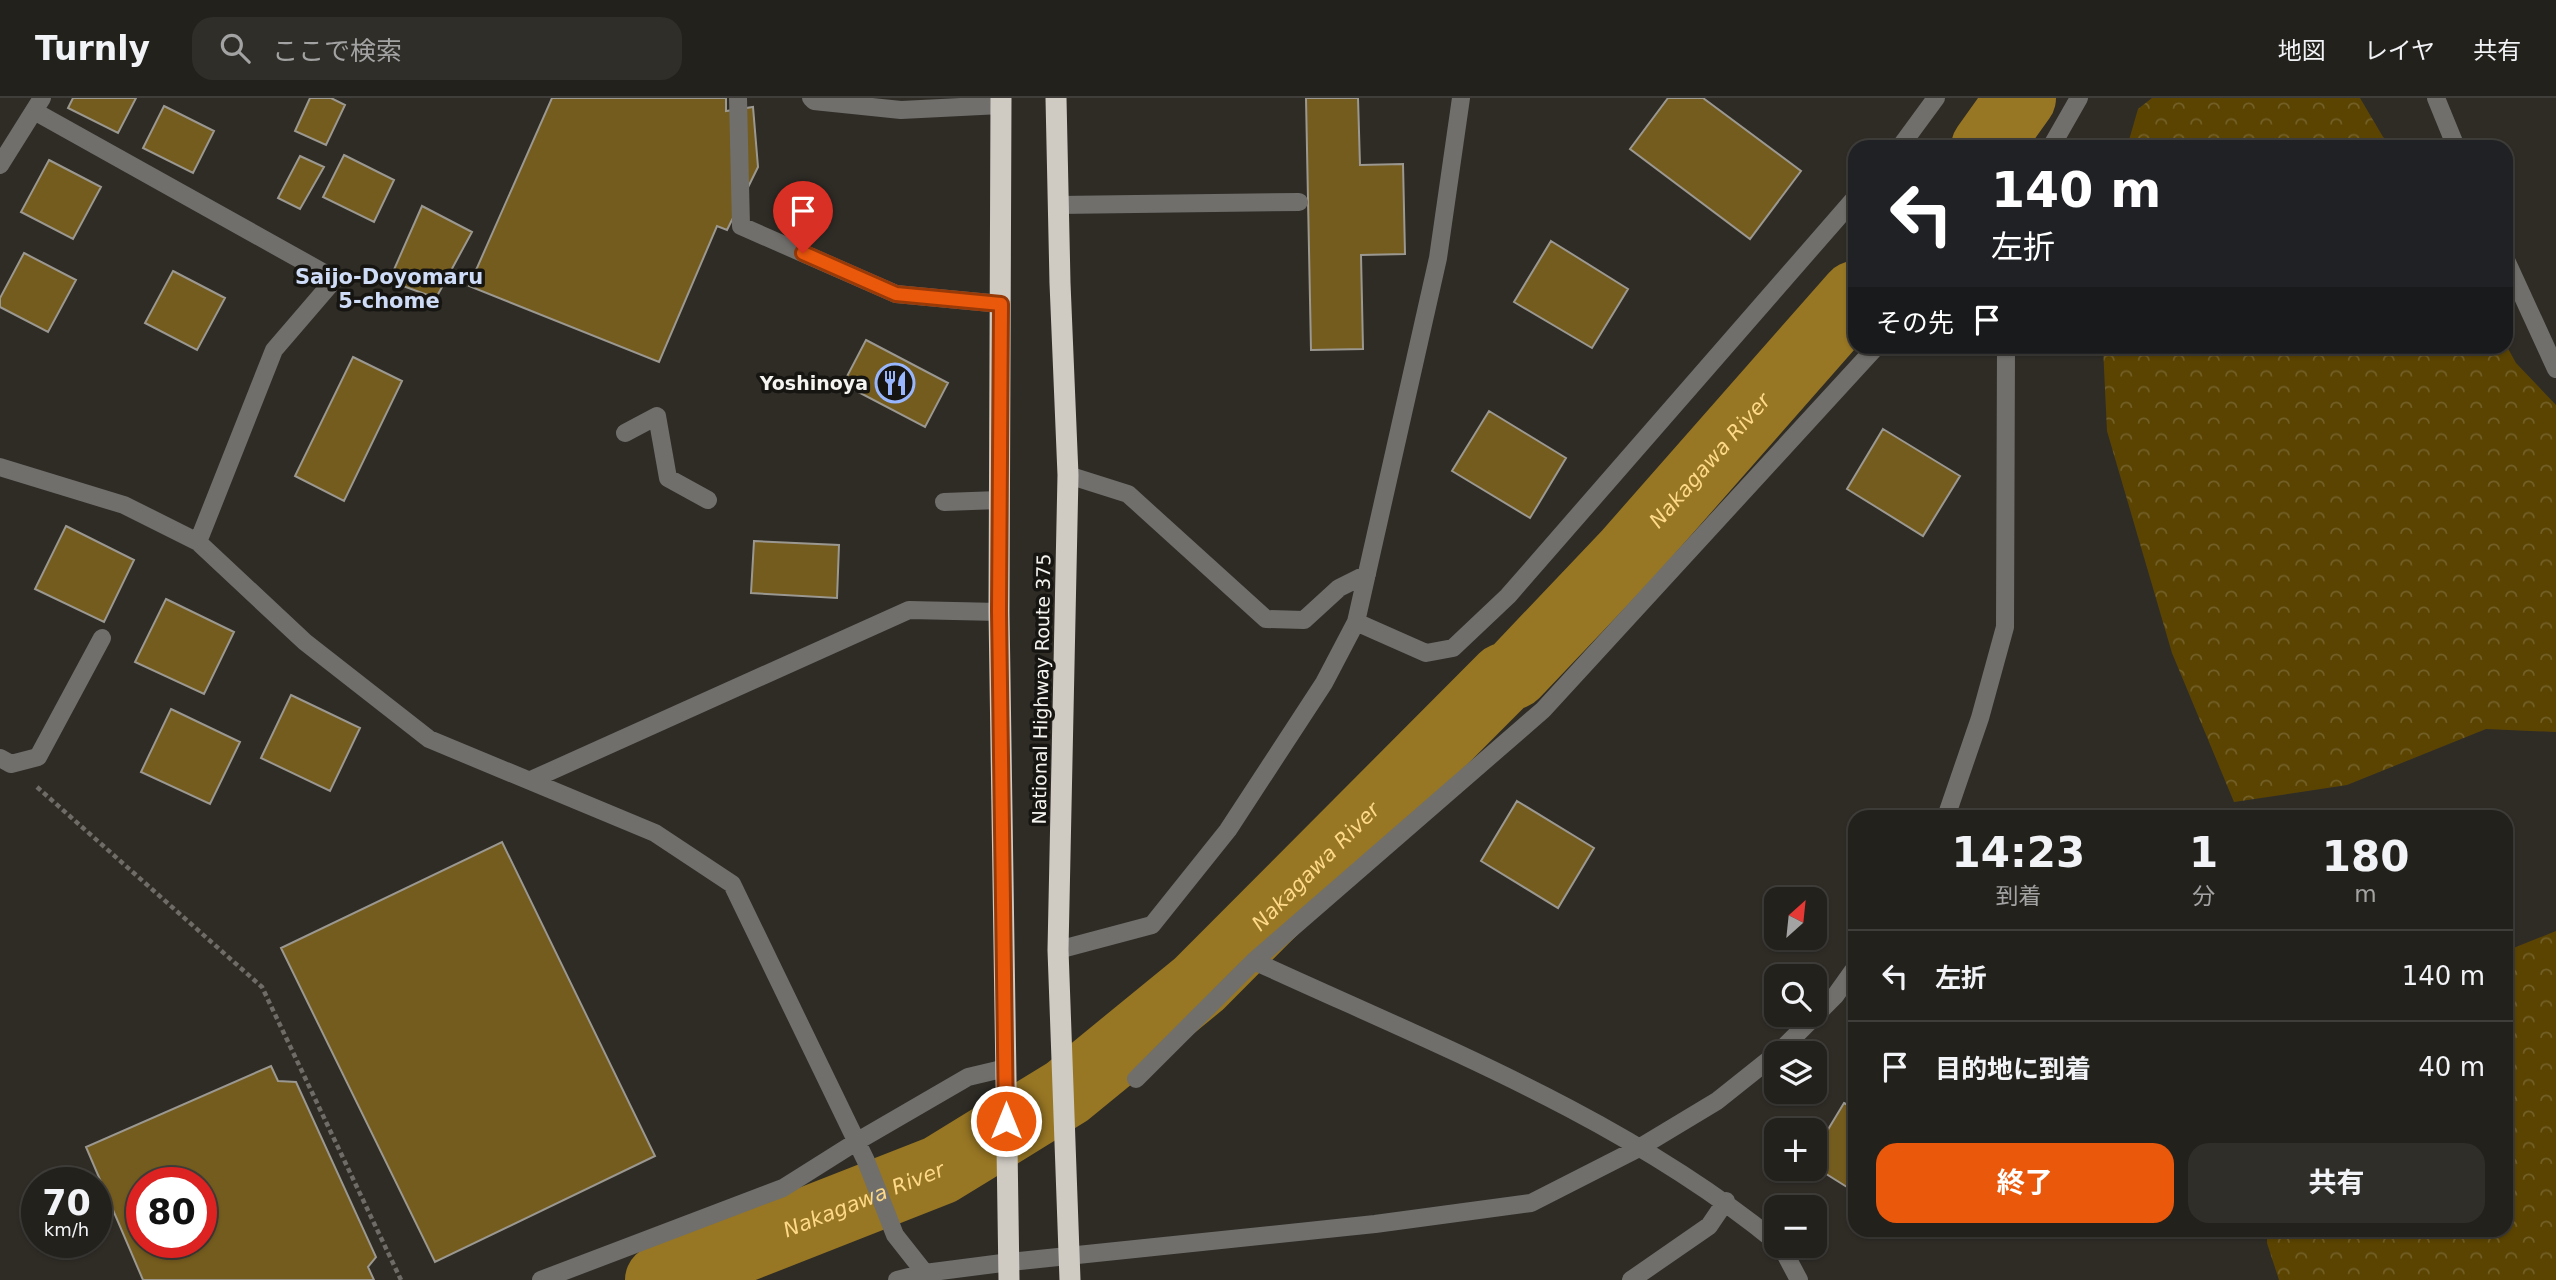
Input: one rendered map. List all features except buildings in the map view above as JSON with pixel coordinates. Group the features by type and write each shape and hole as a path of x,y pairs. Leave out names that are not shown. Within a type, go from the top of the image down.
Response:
{"highway":[{"name":"National Highway Route 375","path":"1056,98 1068,475 1058,950 1070,1280"},
{"name":"National Highway Route 375","path":"1001,101 999,611 1006,1173 1010,1271"}],"street":[{"path":"738,98 741,226 896,294 1001,304"},
{"path":"811,98 814,102 901,110 1001,101"},
{"path":"1058,950 1152,925 1228,830 1324,683 1356,622 1438,258 1461,98"},
{"path":"1905,140 1936,98"},
{"path":"2055,140 2079,98"},
{"path":"2436,98 2453,140"},
{"path":"0,165 38,105 335,279 274,350 198,542"},
{"path":"1058,205 1299,202"},
{"path":"1356,622 1426,653 1453,648 1508,596 1848,206"},
{"path":"2513,275 2556,369"},
{"path":"1136,1079 1254,961 1543,710 1870,354"},
{"path":"1948,810 1980,718 2005,626 2006,354"},
{"path":"625,433 657,416 668,478 708,500"},
{"path":"0,467 124,505 198,542 305,642 429,739 655,833 732,884 866,1161 895,1235 925,1273"},
{"path":"1068,475 1128,495 1266,619 1304,620 1339,588 1367,574"},
{"path":"944,502 999,500"},
{"path":"531,780 909,610 999,611"},
{"path":"6,761 38,757 102,638"},
{"path":"1254,961 1601,1125 1726,1201 1764,1232"},
{"path":"1790,1041 1835,996 1848,978"},
{"path":"897,1280 925,1273 1010,1271 1071,1258 1375,1224 1531,1203 1639,1148 1717,1101 1764,1064"},
{"path":"541,1280 783,1188 968,1077 1006,1068"},
{"path":"1631,1280 1709,1226 1726,1201"},
{"path":"1788,1258 1800,1280"}],"path":[{"path":"6,761 262,987 401,1280"}],"green space":[{"path":"2152,98 2360,98 2385,140 2129,140 2138,109"},
{"path":"2103,354 2511,354 2516,363 2556,405 2556,732 2486,729 2347,785 2234,802 2172,653 2107,431"},
{"path":"2556,931 2556,1280 2279,1280 2267,1237 2513,1237 2513,948"}],"waterway":[{"name":"Nakagawa River","path":"1991,140 2021,98"},
{"name":"Nakagawa River","path":"660,1280 940,1170 1067,1092 1199,984 1504,678 1514,674 1628,554 1848,304"}],"place":[{"name":"Yoshinoya","path":"895,383"}],"district":[{"name":"Saijo-Doyomaru 5-chome","path":"389,289"}],"route":[{"path":"803,253 896,294 1001,304 999,611 1006,1121"}]}
